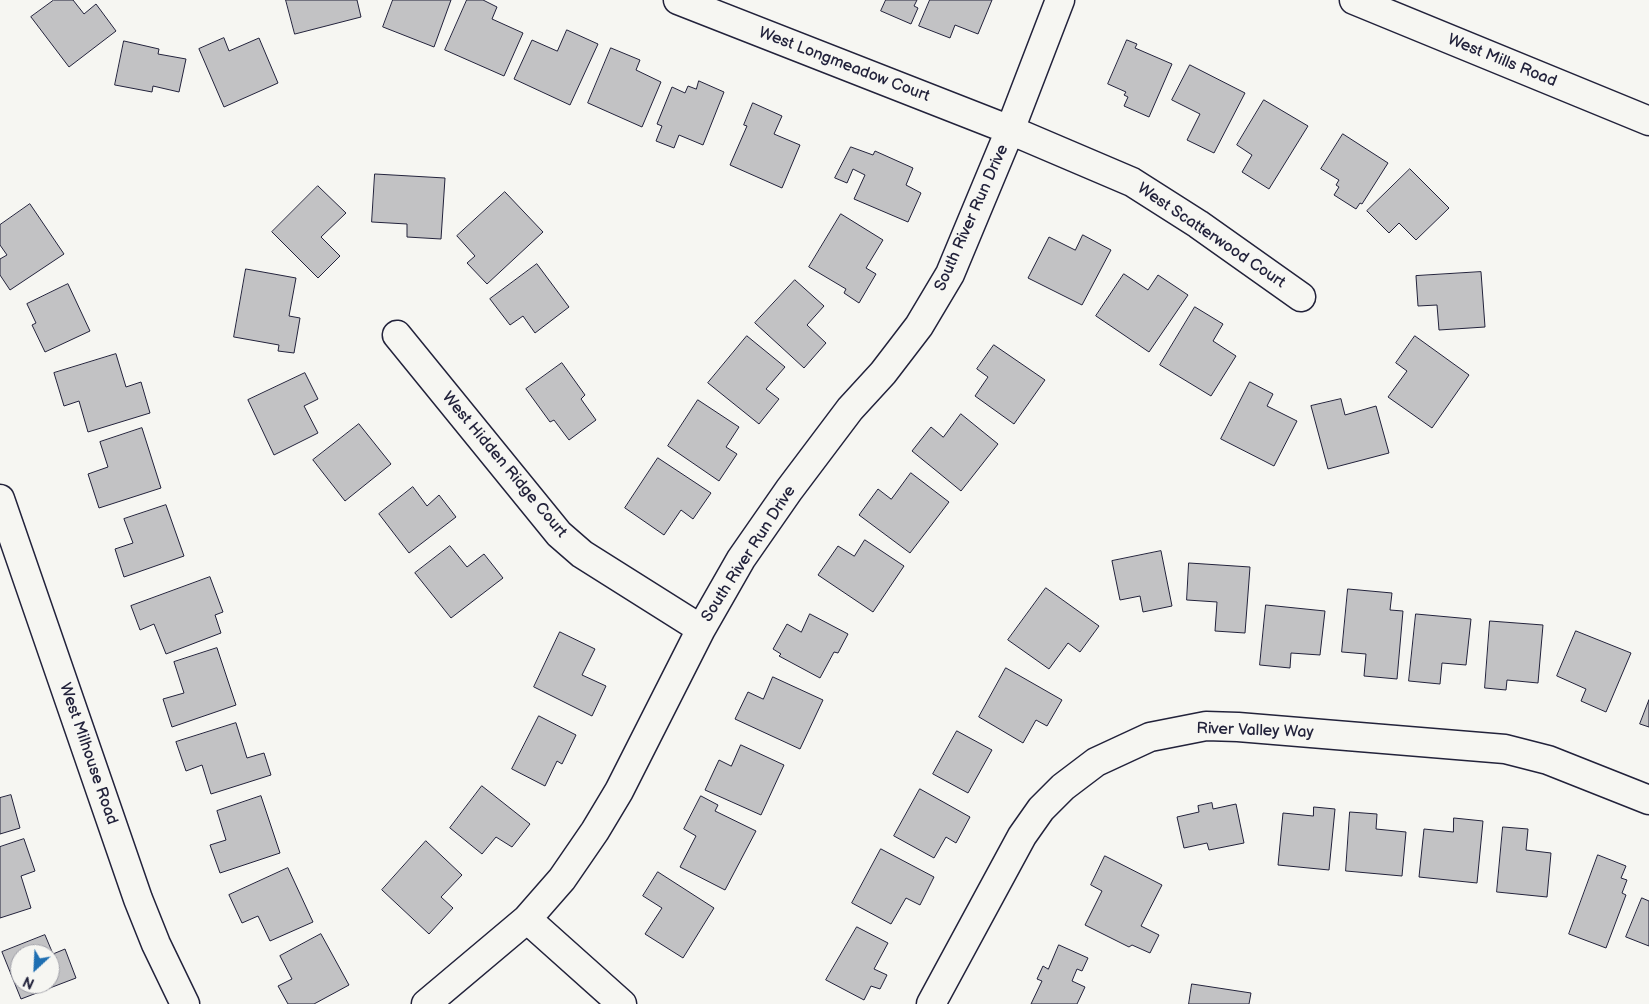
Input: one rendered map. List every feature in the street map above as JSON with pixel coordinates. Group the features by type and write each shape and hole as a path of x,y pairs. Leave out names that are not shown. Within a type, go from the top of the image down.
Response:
{"street":[{"name":"West Longmeadow Court","path":"678,0 1010,130"},
{"name":"South River Run Drive","path":"426,1004 527,919 562,879 605,815 701,629 741,559 789,490 850,409 883,373 919,326 950,274 1010,130 1060,0"},
{"name":"West Mills Road","path":"1354,0 1649,121"},
{"name":"West Scatterwood Court","path":"1010,130 1132,182 1198,224 1301,297"},
{"name":"West Hidden Ridge Court","path":"397,335 558,534 582,554 701,629"},
{"name":"West Milhouse Road","path":"0,499 138,899 156,944 185,1004"},
{"name":"River Valley Way","path":"931,1004 1011,853 1035,816 1063,787 1096,762 1150,736 1206,726 1238,727 1505,749 1548,760 1649,800"},
{"path":"527,919 622,1004"}],"building":[{"path":"54,0 73,0 84,14 96,4 116,31 69,67 31,17"},
{"path":"286,0 357,0 361,17 295,34"},
{"path":"393,0 451,0 434,47 383,27"},
{"path":"467,0 483,0 497,7 492,19 523,33 504,76 445,50"},
{"path":"886,0 917,0 914,6 918,8 911,24 881,11"},
{"path":"930,0 992,0 978,34 955,25 950,38 919,26"},
{"path":"567,30 598,44 570,105 514,79 532,40 557,51"},
{"path":"224,38 229,51 259,38 278,83 224,107 199,49"},
{"path":"1127,40 1137,44 1135,48 1172,64 1149,117 1124,106 1128,97 1124,95 1126,92 1108,84"},
{"path":"124,41 159,49 158,54 186,59 179,92 153,86 152,92 115,85"},
{"path":"611,48 640,60 636,70 661,82 642,127 588,103"},
{"path":"1190,65 1245,93 1214,153 1187,140 1200,114 1172,100"},
{"path":"699,81 724,92 703,145 679,135 674,148 656,141 662,126 657,124 672,87 685,93 688,86 696,89"},
{"path":"1264,100 1308,126 1269,189 1242,172 1252,155 1237,145"},
{"path":"753,103 782,116 774,134 800,145 782,188 730,165 747,126 744,125"},
{"path":"1343,134 1388,163 1362,204 1360,203 1356,209 1334,195 1339,187 1336,185 1339,180 1321,169"},
{"path":"851,147 873,155 875,151 913,168 906,185 921,193 908,222 854,199 865,175 853,169 847,183 835,178"},
{"path":"1410,169 1449,208 1416,240 1399,223 1389,233 1367,211"},
{"path":"375,174 445,178 441,239 407,237 407,224 372,222"},
{"path":"318,186 346,213 321,237 340,256 318,278 272,232"},
{"path":"505,192 543,232 487,284 467,263 475,256 457,236"},
{"path":"30,204 64,254 10,290 0,275 0,259 7,255 0,245 0,225"},
{"path":"841,214 883,240 866,268 876,274 859,303 844,293 846,289 809,267"},
{"path":"1083,235 1111,250 1082,305 1028,278 1049,237 1075,250"},
{"path":"537,264 569,307 535,333 523,316 510,325 490,299"},
{"path":"246,269 296,278 289,316 300,318 294,353 278,351 279,345 234,337"},
{"path":"1481,272 1485,327 1439,330 1437,305 1418,306 1416,276"},
{"path":"1124,274 1148,290 1158,275 1188,295 1149,352 1096,316"},
{"path":"795,280 824,306 807,325 826,343 804,368 755,323"},
{"path":"68,284 90,331 45,352 32,325 36,323 27,304"},
{"path":"1195,307 1223,324 1213,341 1236,356 1211,396 1160,365"},
{"path":"747,336 785,367 766,389 779,399 759,424 708,383"},
{"path":"1415,336 1469,375 1432,428 1388,397 1407,371 1396,363"},
{"path":"994,345 1045,380 1014,424 975,396 988,377 977,369"},
{"path":"116,354 126,387 141,382 150,413 88,432 79,401 64,406 54,373"},
{"path":"562,363 585,395 581,399 596,420 569,440 554,420 550,422 526,389"},
{"path":"305,373 318,399 304,406 318,433 274,455 248,400"},
{"path":"1250,382 1273,394 1267,406 1297,421 1274,466 1221,439"},
{"path":"1341,399 1345,415 1376,406 1389,453 1328,469 1311,406"},
{"path":"698,400 739,427 726,447 737,454 719,481 668,446"},
{"path":"961,414 998,444 961,491 912,451 931,427 943,437"},
{"path":"359,424 391,464 345,501 313,460"},
{"path":"142,428 161,488 99,508 88,474 108,467 100,442"},
{"path":"658,458 711,493 693,519 681,510 664,535 625,508"},
{"path":"911,473 949,502 910,553 859,515 878,489 891,499"},
{"path":"413,487 427,506 439,495 456,517 409,553 379,514"},
{"path":"166,505 184,556 124,577 115,549 133,543 124,519"},
{"path":"865,540 904,566 873,612 818,575 838,546 854,556"},
{"path":"450,546 467,567 484,554 503,578 451,618 415,573"},
{"path":"1161,551 1172,606 1143,612 1140,596 1120,600 1112,561"},
{"path":"1189,563 1250,567 1245,633 1215,631 1217,602 1187,600"},
{"path":"210,577 223,612 215,615 221,633 166,654 154,624 140,630 131,606"},
{"path":"1046,588 1099,626 1080,652 1068,643 1049,669 1008,640"},
{"path":"1348,589 1392,593 1390,610 1403,611 1397,679 1364,676 1366,654 1342,652"},
{"path":"1266,605 1325,611 1320,655 1291,653 1290,668 1260,665"},
{"path":"810,614 848,634 838,653 834,652 820,678 779,656 781,654 773,649 787,624 801,632"},
{"path":"1416,614 1471,619 1466,665 1442,663 1440,684 1409,681"},
{"path":"1490,621 1543,625 1538,683 1507,680 1506,690 1485,688"},
{"path":"1576,631 1631,653 1606,712 1581,701 1586,689 1557,676"},
{"path":"560,632 595,649 582,675 606,686 592,716 534,687"},
{"path":"217,648 236,705 172,727 163,699 184,693 174,662"},
{"path":"1006,668 1062,700 1047,726 1036,720 1023,743 979,717"},
{"path":"773,677 823,700 800,749 735,719 748,692 763,699"},
{"path":"1649,700 1649,727 1640,724"},
{"path":"539,716 576,735 562,764 557,761 545,786 512,769"},
{"path":"236,723 247,758 264,753 271,775 211,794 202,765 186,771 176,742"},
{"path":"957,731 992,750 968,793 933,774"},
{"path":"741,745 784,765 761,815 705,790 719,760 731,766"},
{"path":"482,786 530,824 512,847 496,837 482,854 450,828"},
{"path":"920,789 970,817 956,843 946,837 934,858 894,836"},
{"path":"11,795 20,828 0,834 0,798"},
{"path":"261,796 280,853 220,873 210,845 226,840 217,811"},
{"path":"701,796 718,805 715,811 756,831 725,890 680,867 696,836 684,829"},
{"path":"1212,803 1213,809 1236,804 1244,843 1209,850 1207,843 1184,848 1177,817 1199,812 1198,806"},
{"path":"1314,807 1335,809 1329,870 1278,865 1283,813 1313,816"},
{"path":"1350,812 1377,814 1376,829 1406,832 1402,876 1346,871"},
{"path":"1454,818 1483,821 1477,883 1419,877 1424,829 1453,832"},
{"path":"1503,827 1528,829 1526,850 1551,853 1547,897 1497,892"},
{"path":"24,839 35,871 21,876 31,908 0,918 0,847"},
{"path":"426,841 462,875 441,897 453,908 429,934 382,890"},
{"path":"881,849 934,877 920,905 906,898 891,924 852,903"},
{"path":"1598,855 1626,866 1621,878 1627,880 1622,893 1626,895 1606,948 1569,934"},
{"path":"1105,856 1162,885 1141,926 1159,935 1150,953 1132,945 1129,947 1085,925 1102,891 1091,885"},
{"path":"288,868 313,922 270,941 258,916 242,923 229,895"},
{"path":"658,872 714,908 683,958 645,934 662,908 643,896"},
{"path":"1642,898 1649,901 1649,946 1626,937"},
{"path":"857,927 888,943 874,969 887,975 880,989 871,986 864,1000 826,980"},
{"path":"321,934 349,985 314,1004 288,1004 278,986 292,979 280,956"},
{"path":"45,935 49,944 22,944"},
{"path":"1059,945 1088,958 1082,971 1077,969 1072,981 1085,987 1077,1004 1031,1004 1042,981 1037,979 1043,966 1048,969"},
{"path":"10,949 10,972 2,952"},
{"path":"65,949 76,978 60,984 60,951"},
{"path":"1192,984 1251,993 1249,1004 1189,1004"},
{"path":"19,994 34,994 21,999"}]}
